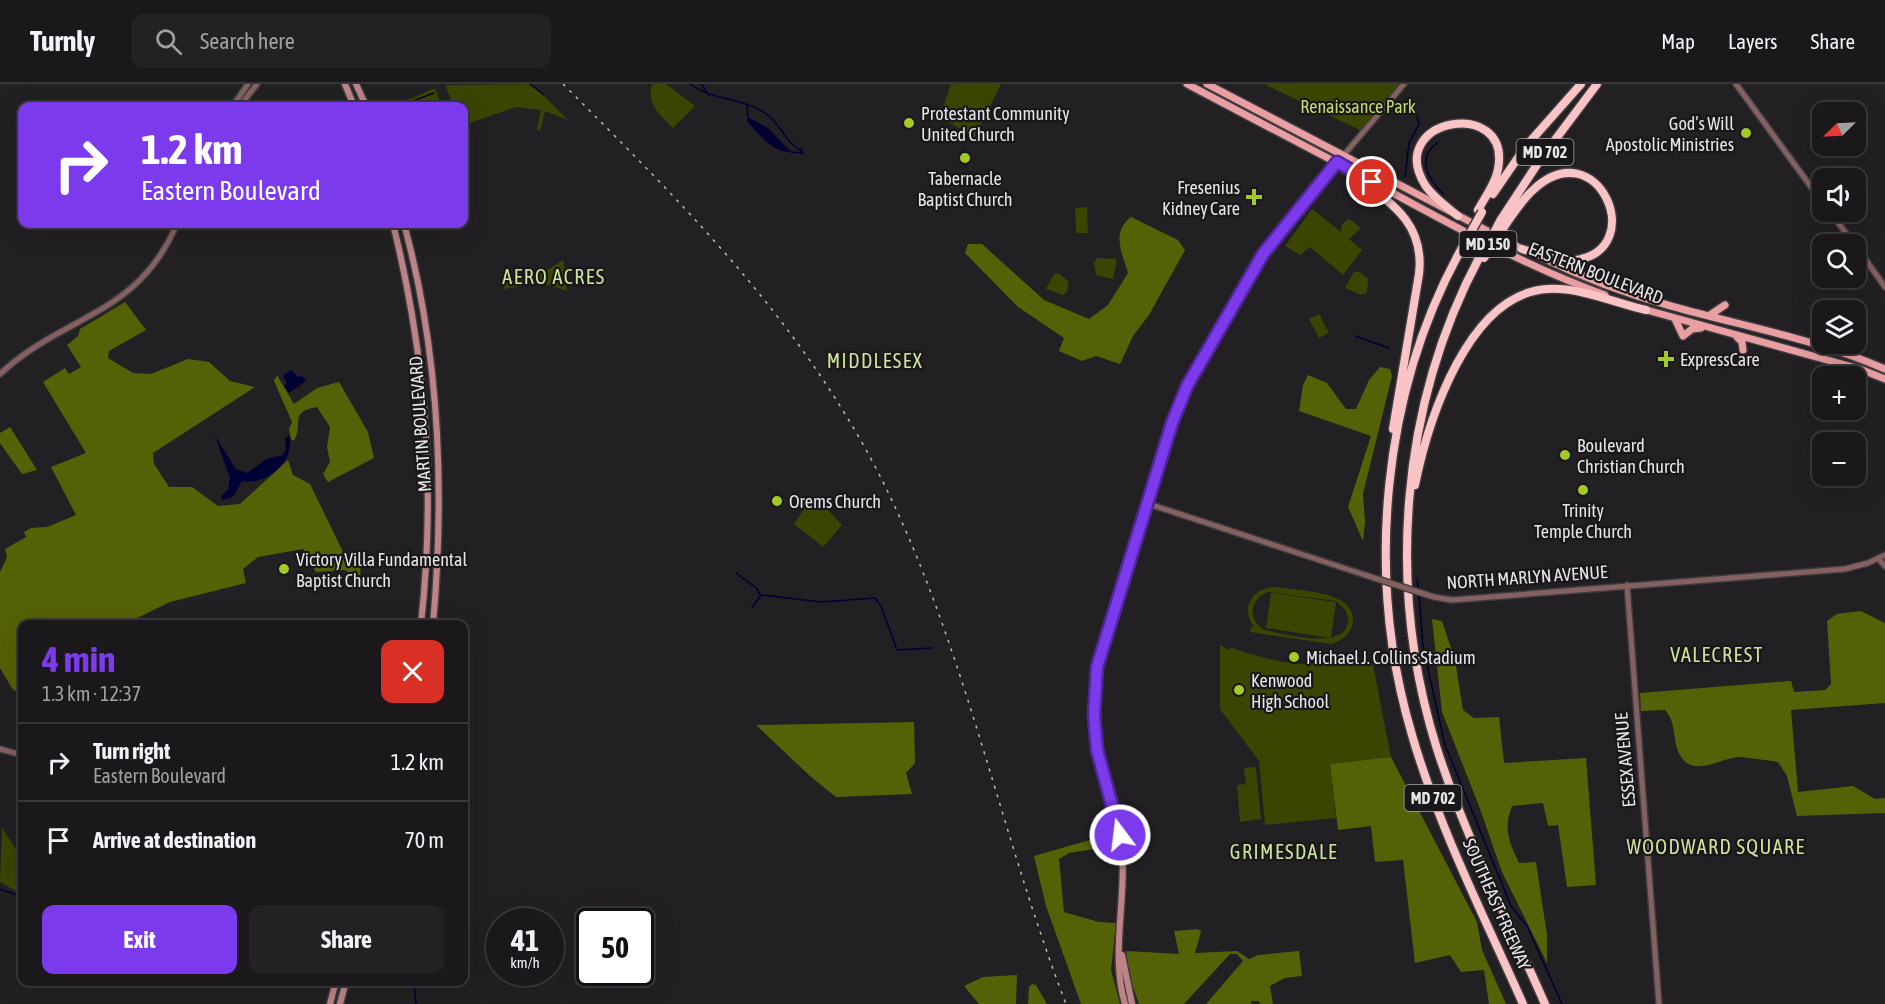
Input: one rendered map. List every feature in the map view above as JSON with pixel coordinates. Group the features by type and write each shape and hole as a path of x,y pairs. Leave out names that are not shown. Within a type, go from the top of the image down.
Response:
{"highway":[{"name":"SOUTHEAST FREEWAY","path":"1523,1004 1435,804 1418,755 1395,664 1387,579 1389,503 1398,432 1416,357 1435,304 1461,245 1480,211 1526,146 1581,84"},
{"name":"SOUTHEAST FREEWAY","path":"1545,1004 1467,825 1438,750 1415,660 1407,584 1408,509 1420,423 1437,359 1458,304 1482,257 1540,160 1597,84"},
{"path":"1458,216 1429,190 1421,177 1418,165 1424,141 1437,128 1448,124 1464,122 1480,128 1491,138 1498,151 1498,171 1480,211"},
{"path":"1340,159 1405,217 1415,235 1420,251 1419,274 1385,483 1384,523 1387,579"},
{"path":"1503,222 1532,190 1559,175 1584,176 1598,184 1606,193 1612,211 1612,225 1605,242 1592,254 1579,259 1564,260 1522,249"},
{"path":"1407,584 1413,501 1430,425 1451,375 1488,323 1514,300 1547,289 1576,292 1646,310"}],"main road":[{"path":"345,84 352,102"},
{"path":"356,84 364,102"},
{"name":"EASTERN BOULEVARD","path":"1187,84 1522,249 1599,282 1706,315 1833,349 1885,369"},
{"name":"EASTERN BOULEVARD","path":"1207,84 1505,253 1555,276 1646,310 1860,369 1885,379"},
{"path":"1125,1004 1119,979 1122,843 1098,756 1095,688 1099,657 1179,404 1221,324 1263,254 1340,159"},
{"name":"MARTIN BOULEVARD","path":"394,228 415,325 428,451 428,545 421,620"},
{"name":"MARTIN BOULEVARD","path":"405,228 422,300 435,395 440,498 433,620"},
{"path":"1706,315 1717,313 1725,305 1726,315 1733,321"},
{"path":"1675,319 1683,336 1692,329 1704,327"},
{"path":"1735,336 1742,342 1743,350"},
{"path":"1120,946 1124,976 1132,1004"},
{"path":"330,1004 335,986"},
{"path":"340,1004 345,986"}],"street":[{"path":"236,102 248,84"},
{"path":"243,102 257,84"},
{"path":"1340,159 1404,84"},
{"path":"1736,84 1812,188"},
{"path":"1838,222 1847,234"},
{"path":"0,374 29,351 130,291 160,257 175,228"},
{"path":"1866,260 1885,287"},
{"name":"NORTH MARLYN AVENUE","path":"1146,503 1434,597 1452,600 1845,568 1885,555"},
{"path":"1878,558 1885,566"},
{"name":"ESSEX AVENUE","path":"1627,585 1659,1004"},
{"path":"0,748 18,754"}],"green space":[{"path":"532,84 568,120 545,111 540,130 537,130 541,110 516,107 468,124 468,102 452,102 445,85"},
{"path":"652,84 666,84 695,106 673,128 655,109 651,97"},
{"path":"951,84 1001,84 975,137 940,117"},
{"name":"Renaissance Park","path":"1264,84 1404,84 1364,132"},
{"path":"435,88 440,102 402,102"},
{"path":"1087,207 1088,233 1076,233 1075,208"},
{"path":"1312,209 1341,232 1342,224 1349,219 1361,228 1349,239 1362,250 1343,275 1310,247 1300,255 1285,246"},
{"path":"1131,217 1178,240 1185,250 1149,315 1133,336 1120,364 1096,356 1082,361 1059,351 1064,338 1018,307 965,253 968,244 982,244 1044,300 1089,319 1108,305 1128,273 1121,250 1120,236 1121,229"},
{"path":"1097,258 1117,259 1113,279 1096,275 1094,263"},
{"path":"563,260 567,291 542,283 504,289 504,282 541,274"},
{"path":"1354,272 1360,272 1368,279 1367,293 1361,295 1345,288"},
{"path":"1058,273 1069,282 1067,292 1063,295 1046,289 1054,274"},
{"path":"125,302 146,330 109,351 108,358 133,373 151,374 188,359 209,362 230,381 255,387 153,453 154,464 169,487 192,487 218,506 240,504 288,460 293,475 310,484 347,560 361,561 360,580 345,570 316,572 303,549 258,557 243,569 246,583 170,602 133,620 18,620 18,692 13,690 0,668 0,572 7,557 5,549 26,537 24,532 31,528 47,527 76,515 51,467 86,453 43,382 65,368 69,374 81,367 67,345 78,336 80,329"},
{"path":"1319,314 1329,333 1319,338 1309,319"},
{"path":"1380,367 1390,369 1392,376 1363,494 1365,522 1363,541 1348,507 1371,436 1299,411 1303,385 1308,375 1327,383 1346,409 1356,409 1369,380"},
{"path":"277,375 294,404 317,388 339,382 368,432 374,458 328,482 323,474 330,462 327,447 330,427 317,407 308,409 300,415 297,435 294,441 291,439 289,429 292,422 274,381"},
{"path":"10,427 37,470 22,474 0,443 0,433"},
{"path":"814,495 842,525 823,547 794,524"},
{"path":"1267,588 1310,591 1345,603 1351,611 1353,621 1351,630 1332,644 1250,632 1251,627 1254,627 1248,613 1248,606 1255,595","holes":["1268,592 1336,601 1346,611 1348,624 1342,633 1332,637 1287,635 1263,629 1254,620 1254,604 1257,599"]},
{"path":"1271,593 1336,602 1331,638 1266,628"},
{"path":"1861,611 1885,623 1885,703 1791,710 1798,792 1853,786 1875,799 1885,798 1885,813 1797,816 1787,776 1778,762 1740,757 1710,765 1694,766 1682,758 1672,721 1665,710 1641,711 1640,693 1791,681 1794,692 1825,690 1831,684 1827,621 1837,614"},
{"path":"1432,619 1442,621 1455,660 1463,710 1474,718 1499,717 1504,763 1586,758 1596,885 1567,887 1558,825 1548,826 1543,803 1512,806 1509,814 1508,835 1519,863 1536,862 1547,935 1547,963 1502,872 1442,712"},
{"path":"1220,645 1229,650 1231,648 1299,664 1319,662 1373,665 1391,757 1330,764 1336,818 1265,825 1259,761 1220,709"},
{"path":"914,722 915,763 906,773 912,794 836,797 756,725"},
{"path":"1391,757 1477,922 1482,950 1506,1004 1489,1004 1484,970 1461,972 1450,955 1415,963 1403,860 1375,862 1371,826 1338,830 1330,764"},
{"path":"1256,767 1261,819 1240,822 1237,785 1246,784 1244,768"},
{"path":"2,828 18,856 18,892 0,882"},
{"path":"1100,837 1100,848 1069,853 1059,859 1064,912 1099,922 1116,923 1111,970 1120,1004 1081,1004 1046,906 1034,856"},
{"path":"1198,929 1201,932 1195,953 1237,951 1249,959 1258,955 1299,951 1302,976 1285,978 1270,986 1273,1004 1251,1001 1251,1004 1206,1004 1243,961 1237,954 1230,954 1184,1004 1139,1004 1129,975 1126,951 1179,954 1174,931"},
{"path":"1017,975 1016,1004 979,1004 964,986 983,977"},
{"path":"1032,984 1036,985 1047,1004 1028,1004 1029,987"}],"shaded area":[{"path":"748,117 768,128 791,152 778,149 766,142 747,121"},
{"path":"291,370 306,381 289,393 284,386 287,383 283,376"},
{"path":"289,435 288,454 284,463 277,470 260,480 242,481 233,497 222,500 221,496 228,490 230,478 215,436 236,469 247,473 267,459 283,455 286,449 285,439"}],"waterway":[{"path":"530,84 544,95"},
{"path":"690,84 709,94 760,110 773,120 797,148 802,150"},
{"path":"701,84 709,95"},
{"path":"410,102 434,93"},
{"path":"747,106 748,117"},
{"path":"1405,177 1409,143 1419,124 1417,117"},
{"path":"1437,143 1427,156 1426,169 1443,194"},
{"path":"800,150 804,154"},
{"path":"791,152 802,153"},
{"path":"1355,336 1389,348"},
{"path":"736,573 756,588 760,594"},
{"path":"1417,580 1419,591"},
{"path":"752,608 761,595 821,602 875,598 881,606 897,650 932,648"},
{"path":"1419,595 1423,647 1445,745 1511,906 1527,926 1562,1004"},
{"path":"0,889 18,896"},
{"path":"414,986 416,1004"}],"railway":[{"path":"563,84 695,220 776,314 813,364 847,417 879,474 909,538 935,603 958,669 1020,871 1066,1004"}],"place":[{"name":"Protestant Community United Church","path":"909,123"},
{"name":"God’s Will Apostolic Ministries","path":"1746,133"},
{"name":"Tabernacle Baptist Church","path":"965,158"},
{"name":"Fresenius Kidney Care","path":"1254,197"},
{"name":"ExpressCare","path":"1666,359"},
{"name":"Boulevard Christian Church","path":"1565,455"},
{"name":"Trinity Temple Church","path":"1583,490"},
{"name":"Orems Church","path":"777,501"},
{"name":"Victory Villa Fundamental Baptist Church","path":"284,569"},
{"name":"Michael J. Collins Stadium","path":"1294,657"},
{"name":"Kenwood High School","path":"1239,690"}],"district":[{"name":"AERO ACRES","path":"554,276"},
{"name":"MIDDLESEX","path":"875,360"},
{"name":"VALECREST","path":"1717,654"},
{"name":"WOODWARD SQUARE","path":"1716,846"},
{"name":"GRIMESDALE","path":"1284,851"}],"route":[{"path":"1120,835 1097,750 1094,715 1097,667 1122,580 1179,404 1221,324 1263,254 1337,162 1372,182"}]}
